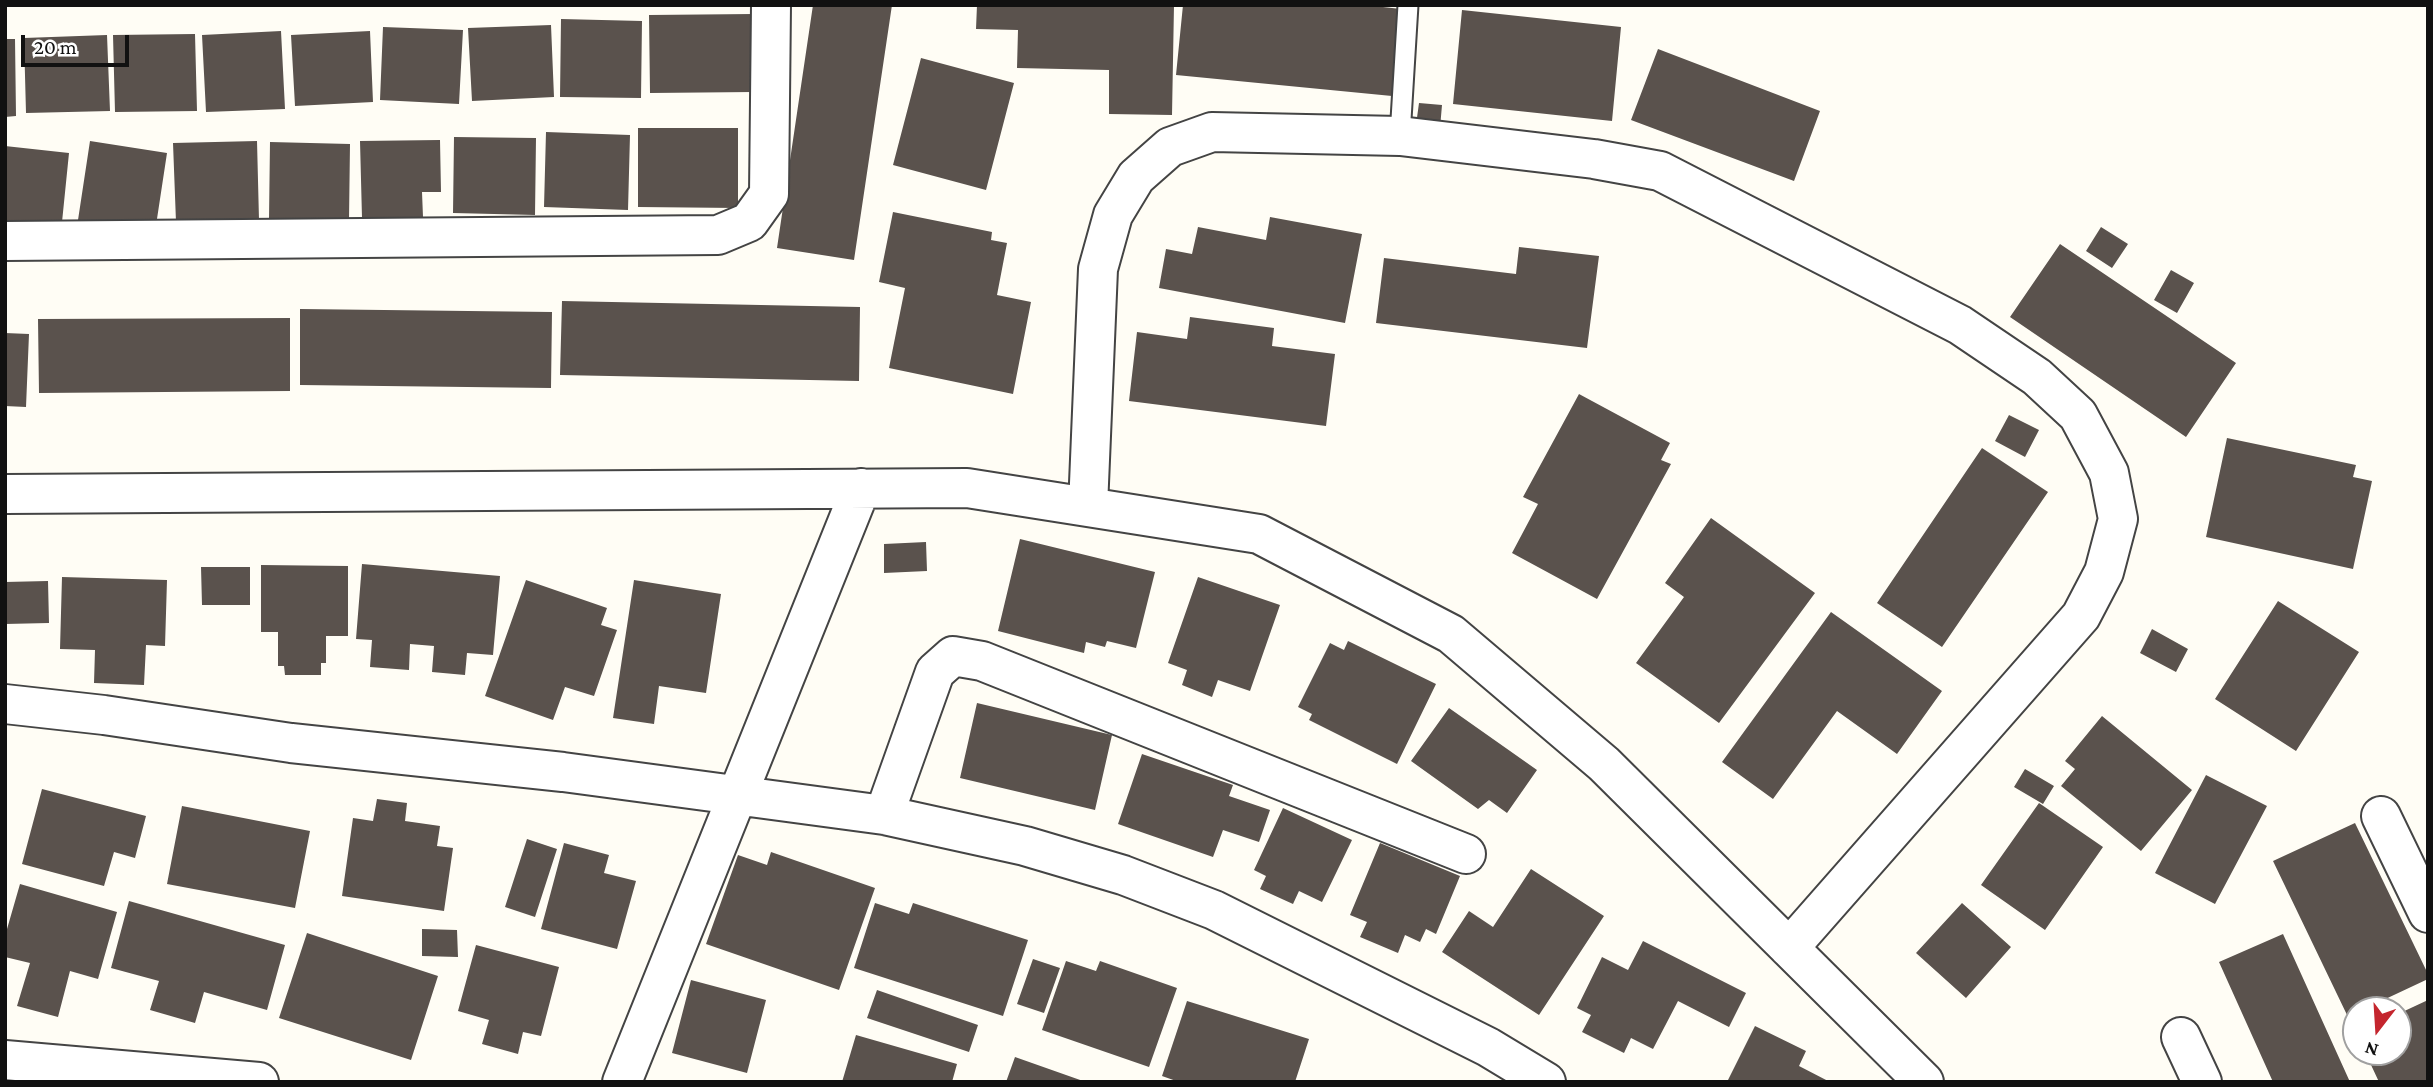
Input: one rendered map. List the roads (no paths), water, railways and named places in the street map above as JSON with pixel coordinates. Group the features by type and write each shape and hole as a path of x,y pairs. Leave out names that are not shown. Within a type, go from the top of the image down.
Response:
{"street":[{"path":"5,241 718,235 749,222 769,194 771,5"},
{"path":"1088,507 1098,269 1113,215 1136,177 1170,147 1212,132 1400,136 1594,159 1660,171 1960,325 2037,377 2078,415 2109,473 2118,519 2104,572 2081,617 1789,948"},
{"path":"622,1082 861,488"},
{"path":"5,494 967,488 1259,534 1451,634 1604,764 1924,1082"},
{"path":"884,815 935,672 953,656 982,661 1466,854"},
{"path":"5,704 104,715 291,743 563,772 884,815 1024,846 1123,874 1214,910 1488,1047 1546,1082"},
{"path":"2381,816 2428,913"},
{"path":"2181,1037 2202,1082"},
{"path":"5,1060 259,1082"}],"lane":[{"path":"1400,136 1408,5"}]}
